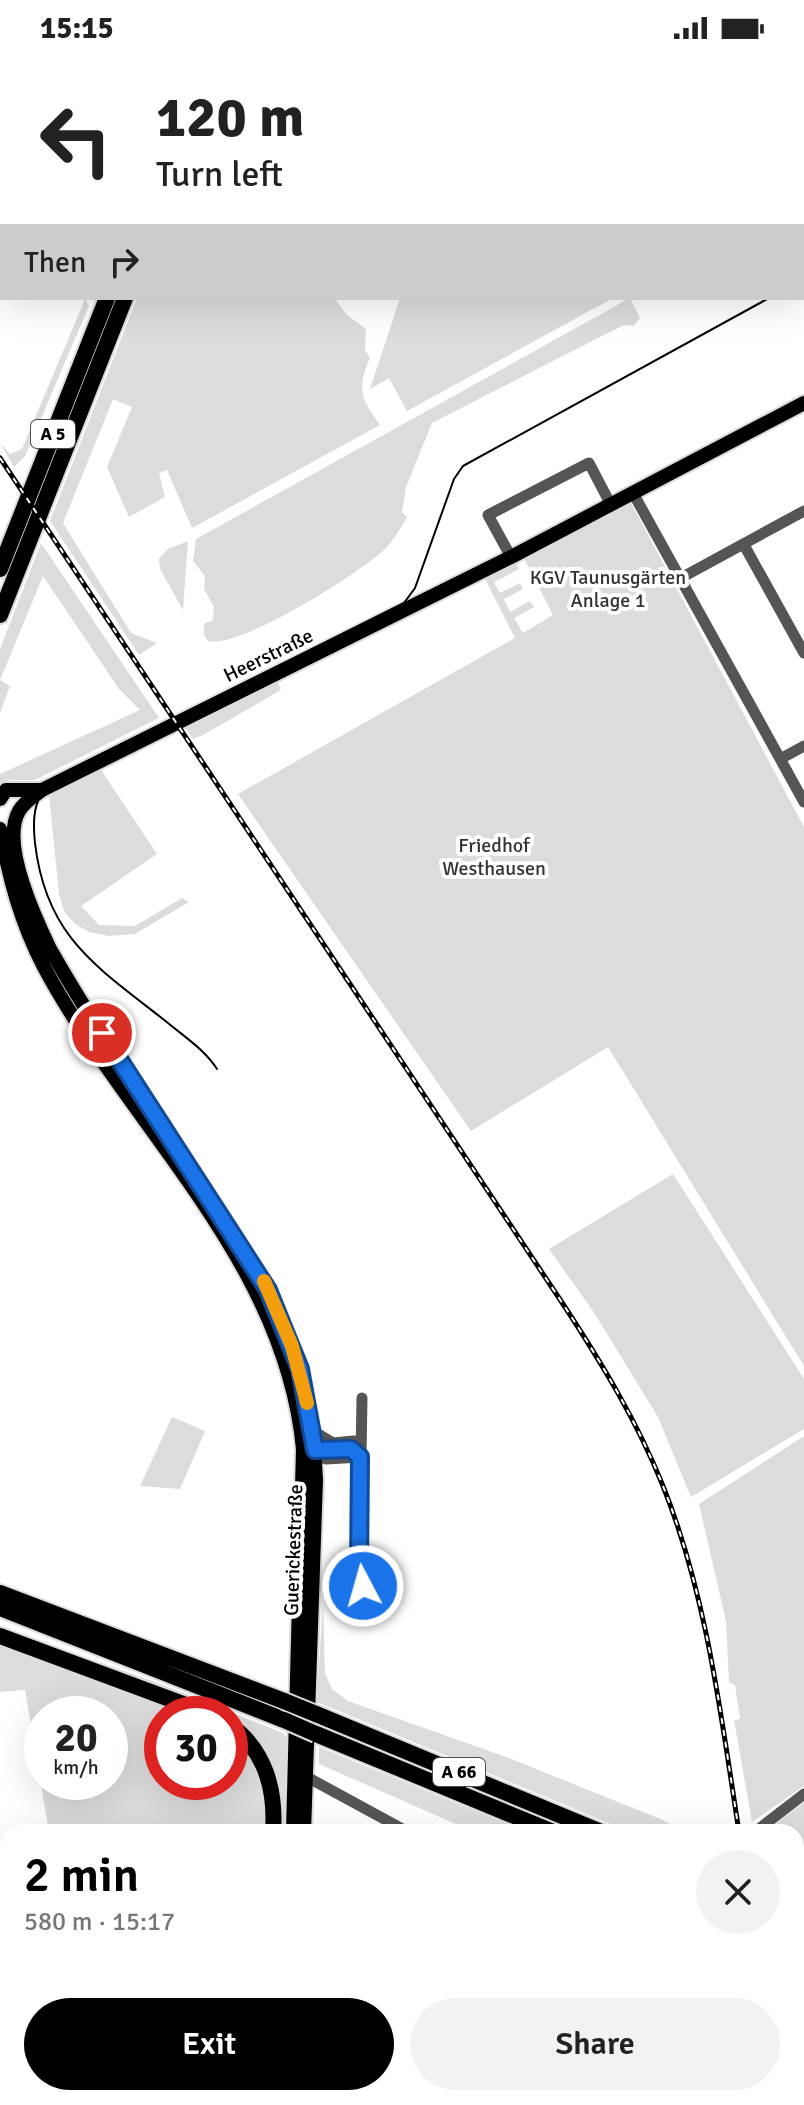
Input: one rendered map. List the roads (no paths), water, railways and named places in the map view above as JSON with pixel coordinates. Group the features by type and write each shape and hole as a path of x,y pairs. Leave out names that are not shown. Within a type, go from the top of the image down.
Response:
{"highway":[{"name":"A 5","path":"0,569 106,300"},
{"name":"A 5","path":"0,615 124,300"},
{"path":"0,1582 133,1643"},
{"name":"A 66","path":"0,1593 284,1701 582,1824"},
{"name":"A 66","path":"0,1608 284,1720 534,1824"},
{"path":"0,1619 169,1675"},
{"path":"0,1636 162,1696"},
{"path":"248,1739 263,1764 271,1791 273,1824"}],"main road":[{"name":"Heerstraße","path":"42,790 511,557 804,403"},
{"path":"0,799 6,790 42,790"},
{"name":"Guerickestraße","path":"42,790 20,809 14,826 19,868 31,911 71,985 260,1275 292,1346 313,1431 293,1824"},
{"name":"Guerickestraße","path":"0,829 10,885 45,968 260,1296 276,1331 311,1452 304,1824"}],"street":[{"path":"511,557 488,515 589,463 611,505"},
{"path":"633,493 804,802"},
{"path":"679,579 804,511"},
{"path":"744,545 804,653"},
{"path":"782,758 804,746"},
{"path":"344,1449 357,1438 362,1398"},
{"path":"313,1431 333,1443 357,1438 364,1440 360,1457 359,1570 363,1586"},
{"path":"311,1452 354,1450 360,1457"},
{"path":"311,1452 360,1457"},
{"path":"305,1776 393,1824"},
{"path":"765,1824 804,1794"}],"tram line":[{"path":"217,1069 195,1044 98,967 64,928 41,876 35,843 36,807 43,791 56,777 404,603 415,588 454,479 463,466 765,300"}],"railway":[{"path":"0,458 563,1304 630,1415 663,1486 691,1570 711,1657 738,1824"}],"park label":[{"name":"KGV Taunusgärten Anlage 1","path":"608,588"},
{"name":"Friedhof Westhausen","path":"494,856"}]}
